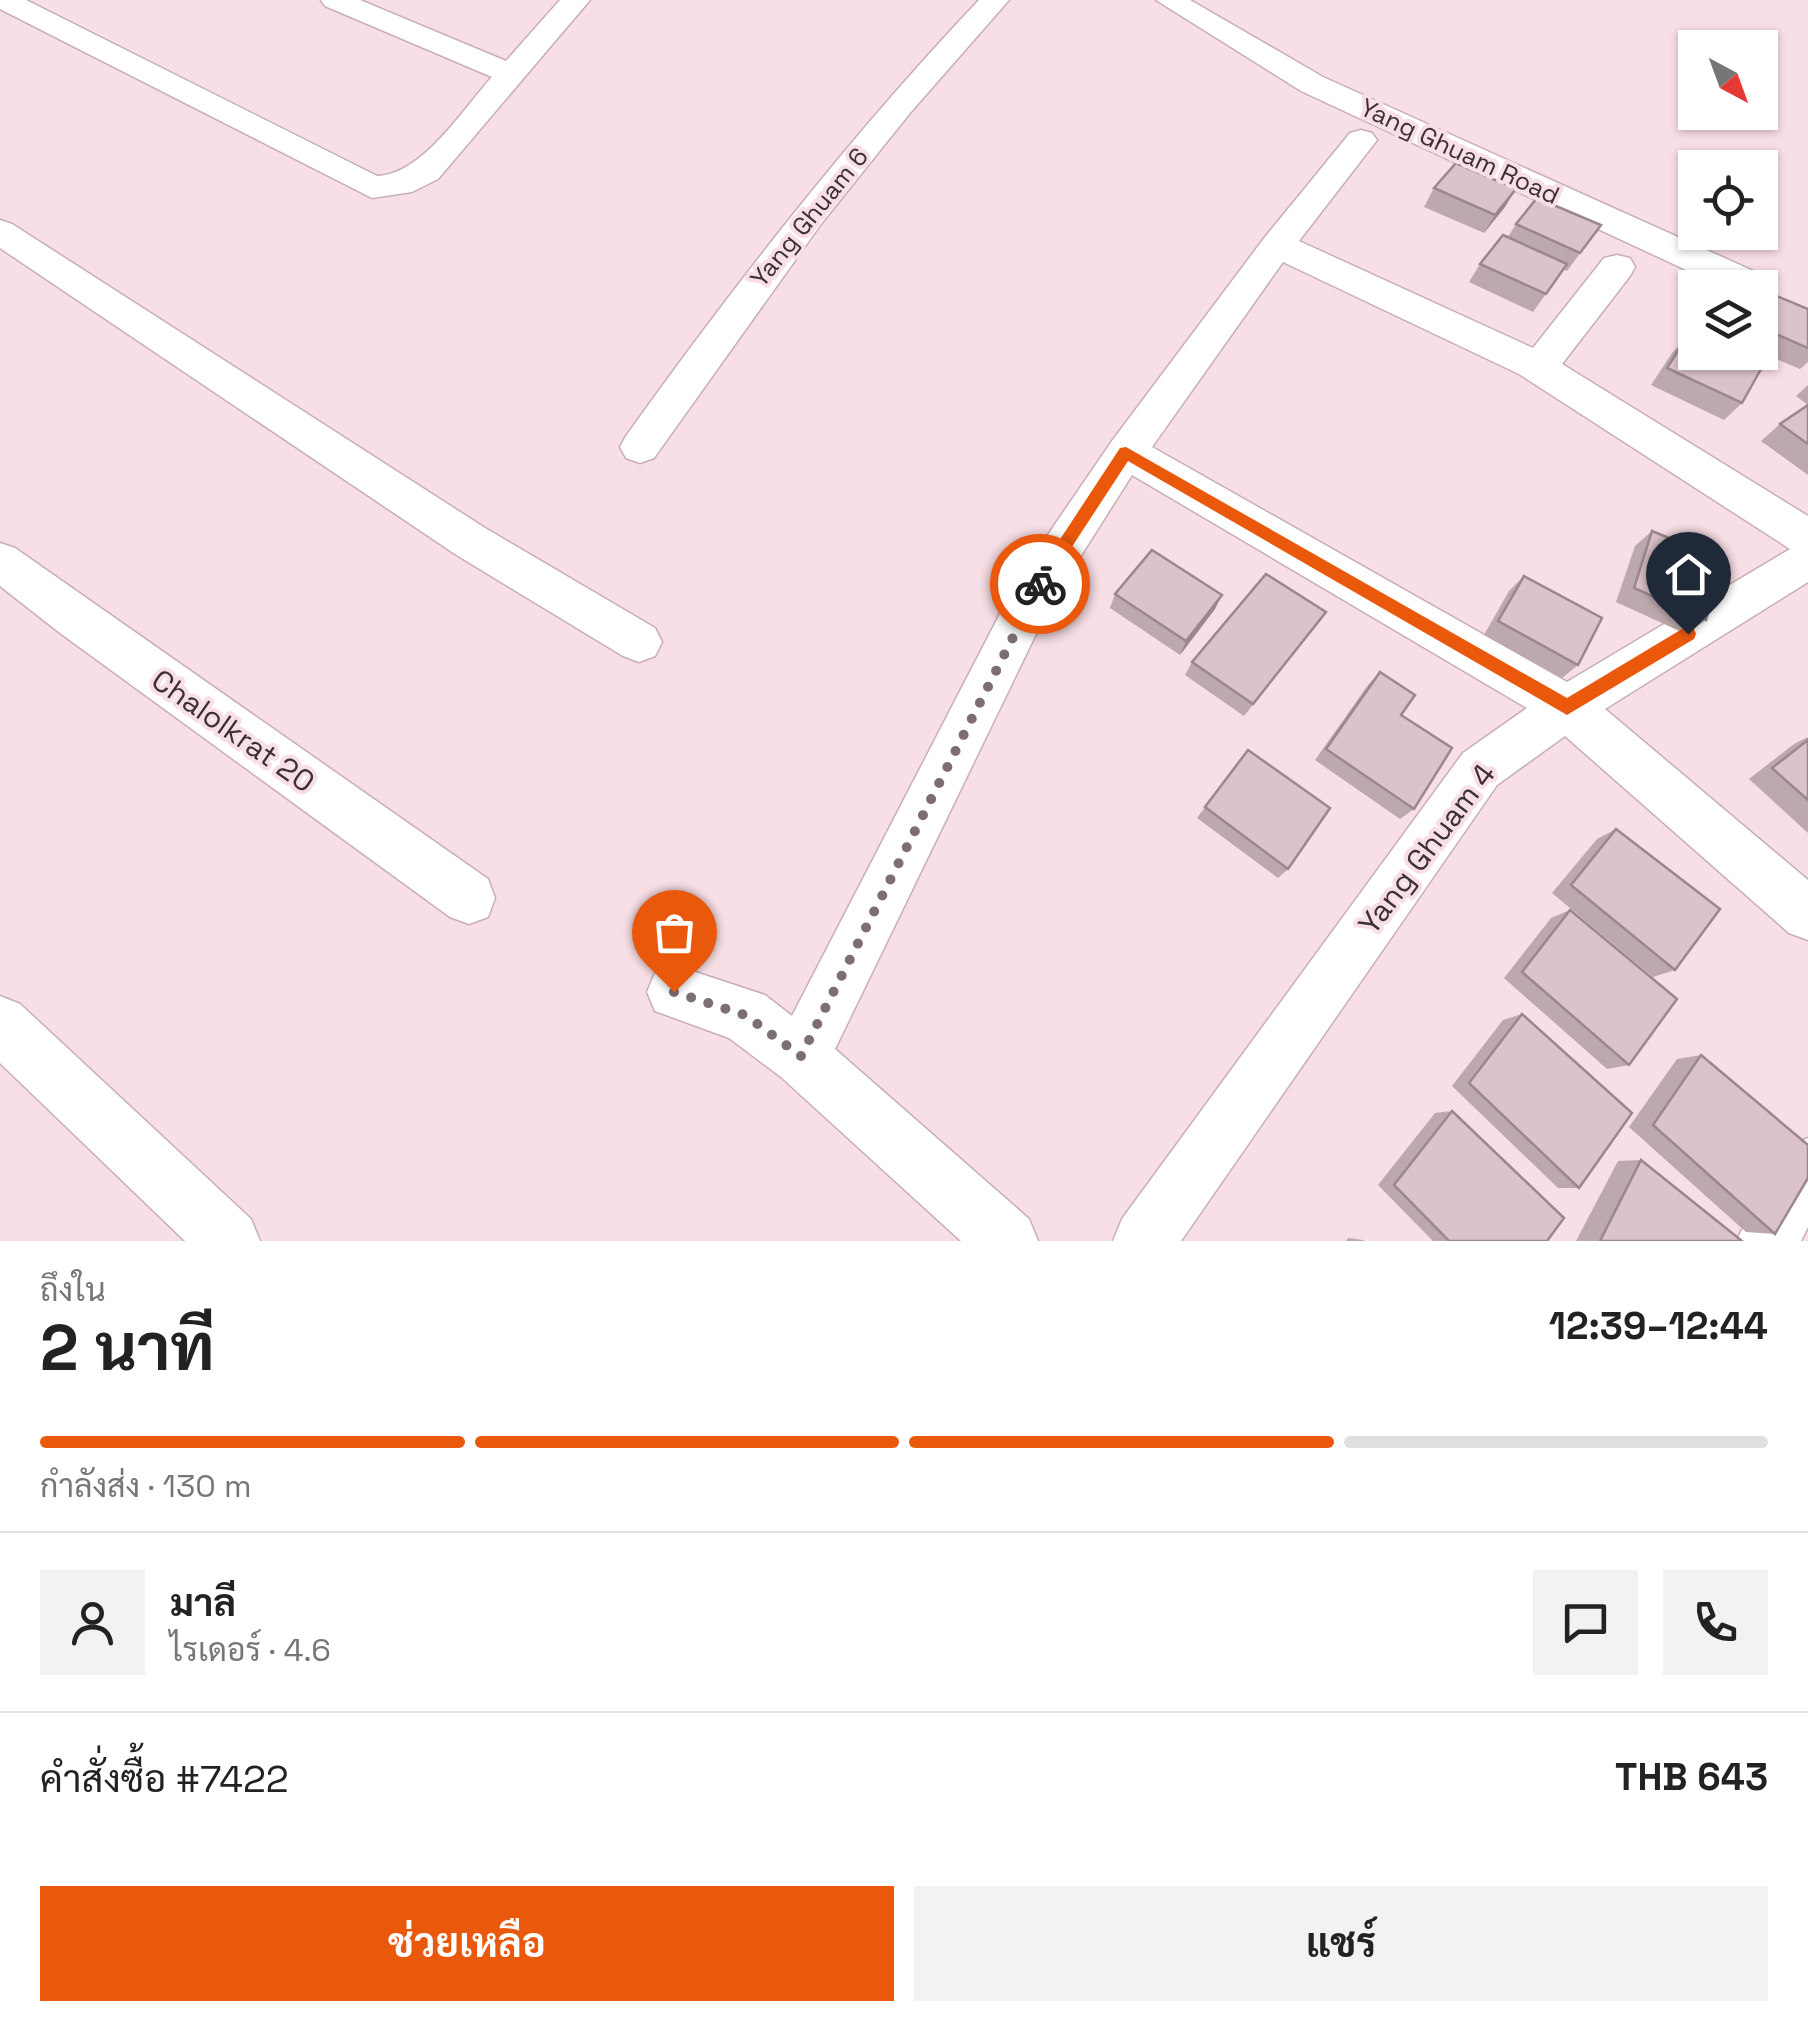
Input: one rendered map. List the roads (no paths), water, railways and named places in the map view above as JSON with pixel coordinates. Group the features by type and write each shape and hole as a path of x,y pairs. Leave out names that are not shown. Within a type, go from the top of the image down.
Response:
{"street":[{"path":"4,0 372,187 410,184 426,172 576,0"},
{"path":"335,0 512,75"},
{"name":"Yang Ghuam 6","path":"640,447 803,220 946,51 995,0"},
{"name":"Yang Ghuam Road","path":"1184,2 1312,84 1720,270"},
{"path":"801,1056 1036,590 1126,452 1277,245 1361,140"},
{"path":"0,232 88,286 470,540 639,642"},
{"path":"1277,245 1539,368 1808,538"},
{"path":"1539,368 1616,267"},
{"path":"1126,452 1567,707 1808,914"},
{"name":"Chalolkrat 20","path":"0,560 76,619 468,898"},
{"name":"Yang Ghuam 4","path":"1144,1241 1480,769 1567,707 1808,560"},
{"path":"674,992 745,1015 801,1056 1007,1241"},
{"path":"0,1024 229,1241"},
{"path":"1767,1241 1808,1168"}]}
